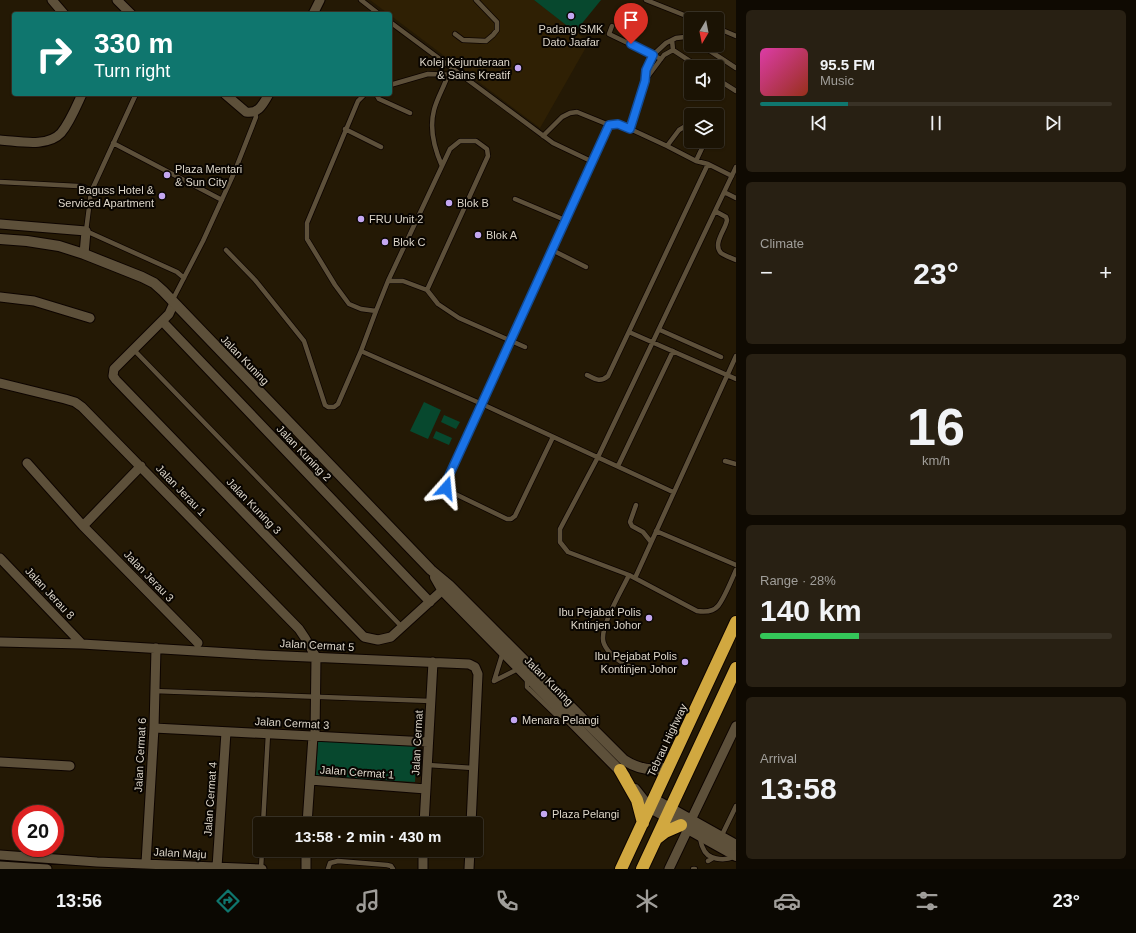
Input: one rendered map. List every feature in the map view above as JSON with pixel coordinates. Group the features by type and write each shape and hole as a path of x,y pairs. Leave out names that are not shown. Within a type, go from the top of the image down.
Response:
{"highway":[{"name":"Tebrau Highway","path":"621,869 670,767 736,622"},
{"path":"642,869 736,668"},
{"path":"620,770 637,800 643,823"},
{"path":"656,839 665,832 687,825"}],"street":[{"path":"52,0 62,12"},
{"path":"117,0 126,9"},
{"path":"314,12 320,0"},
{"path":"0,140 36,142 53,139 67,124 81,96"},
{"path":"227,96 246,112 253,112 262,106 268,96"},
{"path":"0,224 86,231 84,254"},
{"name":"Jalan Kuning","path":"0,239 59,246 84,254 154,283 431,570 504,652 523,665 528,676 652,804"},
{"path":"0,297 34,301 90,318"},
{"name":"Jalan Kuning 3","path":"173,302 169,314 114,369 113,376 116,380 364,637 378,640 392,637 446,588"},
{"path":"169,314 182,311"},
{"name":"Jalan Kuning 2","path":"162,321 430,602"},
{"name":"Jalan Jerau 1","path":"0,383 75,402 82,407 299,629 316,657"},
{"name":"Jalan Jerau 3","path":"27,463 83,526 198,643"},
{"path":"83,526 141,466"},
{"name":"Jalan Jerau 8","path":"0,558 82,644"},
{"name":"Jalan Kuning","path":"446,588 523,665 624,760 632,765 648,769 670,767"},
{"name":"Jalan Cermat 5","path":"0,642 82,644 469,664 475,667 478,674 471,817"},
{"name":"Jalan Cermat 6","path":"146,864 154,728 156,648"},
{"path":"308,817 314,736 316,657"},
{"name":"Jalan Cermat","path":"424,817 433,662"},
{"path":"669,869 687,825 736,726"},
{"name":"Jalan Cermat 3","path":"154,728 428,742"},
{"name":"Jalan Cermat 4","path":"218,867 226,732"},
{"path":"0,762 70,766"},
{"name":"Jalan Cermat 1","path":"310,780 426,789"},
{"path":"652,804 687,825 699,836 736,856"},
{"path":"687,825 721,837 736,845"},
{"name":"Jalan Maju","path":"0,855 189,867 261,869"},
{"path":"306,857 306,869"},
{"path":"423,857 423,869"},
{"path":"469,869 470,857"},
{"path":"87,869 97,862"},
{"path":"0,866 47,869"}],"lane":[{"path":"361,0 376,12"},
{"path":"455,34 463,40 486,41 493,36 497,30 497,22 476,0"},
{"path":"646,0 684,15"},
{"path":"392,24 552,143 593,162"},
{"path":"612,26 609,34 661,59"},
{"path":"724,31 736,36"},
{"path":"630,129 645,81 646,70 653,55 659,48 672,40 680,37 684,38"},
{"path":"672,40 673,50"},
{"path":"645,81 664,55 673,50"},
{"path":"673,50 688,60"},
{"path":"712,52 736,68"},
{"path":"392,83 428,74 460,75"},
{"path":"442,166 434,147 432,129 434,111 448,75"},
{"path":"724,83 736,91"},
{"path":"135,96 91,192 86,231 177,272 184,278"},
{"path":"363,96 358,101 345,129 307,223 307,239 335,285 349,304 361,309 376,311"},
{"path":"377,96 379,99 410,113"},
{"path":"173,302 234,173 256,117 253,112"},
{"path":"543,136 562,117 570,113 577,112 609,125 618,124 696,161 708,164 732,176"},
{"path":"554,437 515,516 511,520 449,492 446,488 447,480 609,125"},
{"path":"667,146 679,130 684,127"},
{"path":"345,129 381,147"},
{"path":"226,250 255,280 304,341 325,405 328,407 334,407 338,404 361,351 388,281 450,149 460,141 476,141 487,149 488,156 428,290"},
{"path":"113,143 222,200"},
{"path":"696,161 702,148"},
{"path":"586,375 598,381 604,380 608,376 708,164"},
{"path":"736,167 660,330 598,457 560,529 560,542 568,552 629,575 697,611 704,612 712,610 718,606 736,570"},
{"path":"0,182 78,186 84,187 91,192"},
{"path":"724,192 736,198"},
{"path":"515,199 565,220"},
{"path":"715,211 726,217 727,220 718,246 721,252 736,260"},
{"path":"552,250 586,267"},
{"path":"388,281 403,280 428,290 438,304 459,318 525,347"},
{"path":"660,330 721,357"},
{"path":"629,332 736,379"},
{"path":"134,350 402,627"},
{"path":"361,351 482,404 673,492"},
{"path":"618,466 673,351"},
{"path":"635,578 736,356"},
{"path":"725,461 736,464"},
{"path":"636,505 630,522 632,526 643,532 651,542"},
{"path":"656,531 736,565"},
{"path":"629,575 611,613 604,631 603,639 604,644 616,659 642,671"},
{"path":"504,652 494,681 523,665"},
{"path":"154,691 431,701"},
{"path":"263,817 268,734"},
{"path":"428,765 473,768"},
{"path":"721,837 736,806"},
{"path":"699,836 703,849 713,858"},
{"path":"708,861 713,858 726,859 736,856"},
{"path":"261,869 262,857"},
{"path":"328,869 330,863 338,861 387,865 391,866 393,869"}],"shaded area":[{"name":"Kolej Kejuruteraan & Sains Kreatif","path":"370,0 534,0 589,42 540,128 392,17 392,12 386,12"}],"green space":[{"name":"Padang SMK Dato Jaafar","path":"534,0 601,0 575,32"},
{"path":"424,402 441,410 428,439 410,431"},
{"path":"444,415 460,422 456,429 441,422"},
{"path":"436,431 452,438 449,445 433,438"},
{"path":"318,740 417,745 415,782 316,777"}],"place":[{"name":"Padang SMK Dato Jaafar","path":"571,16"},
{"name":"Kolej Kejuruteraan & Sains Kreatif","path":"518,68"},
{"name":"Plaza Mentari & Sun City","path":"167,175"},
{"name":"Baguss Hotel & Serviced Apartment","path":"162,196"},
{"name":"Blok B","path":"449,203"},
{"name":"FRU Unit 2","path":"361,219"},
{"name":"Blok A","path":"478,235"},
{"name":"Blok C","path":"385,242"},
{"name":"Ibu Pejabat Polis Kntinjen Johor","path":"649,618"},
{"name":"Ibu Pejabat Polis Kontinjen Johor","path":"685,662"},
{"name":"Menara Pelangi","path":"514,720"},
{"name":"Plaza Pelangi","path":"544,814"}],"route":[{"path":"446,488 445,486 447,480 609,125 618,124 630,129 645,81 646,70 653,55 631,44"}]}
